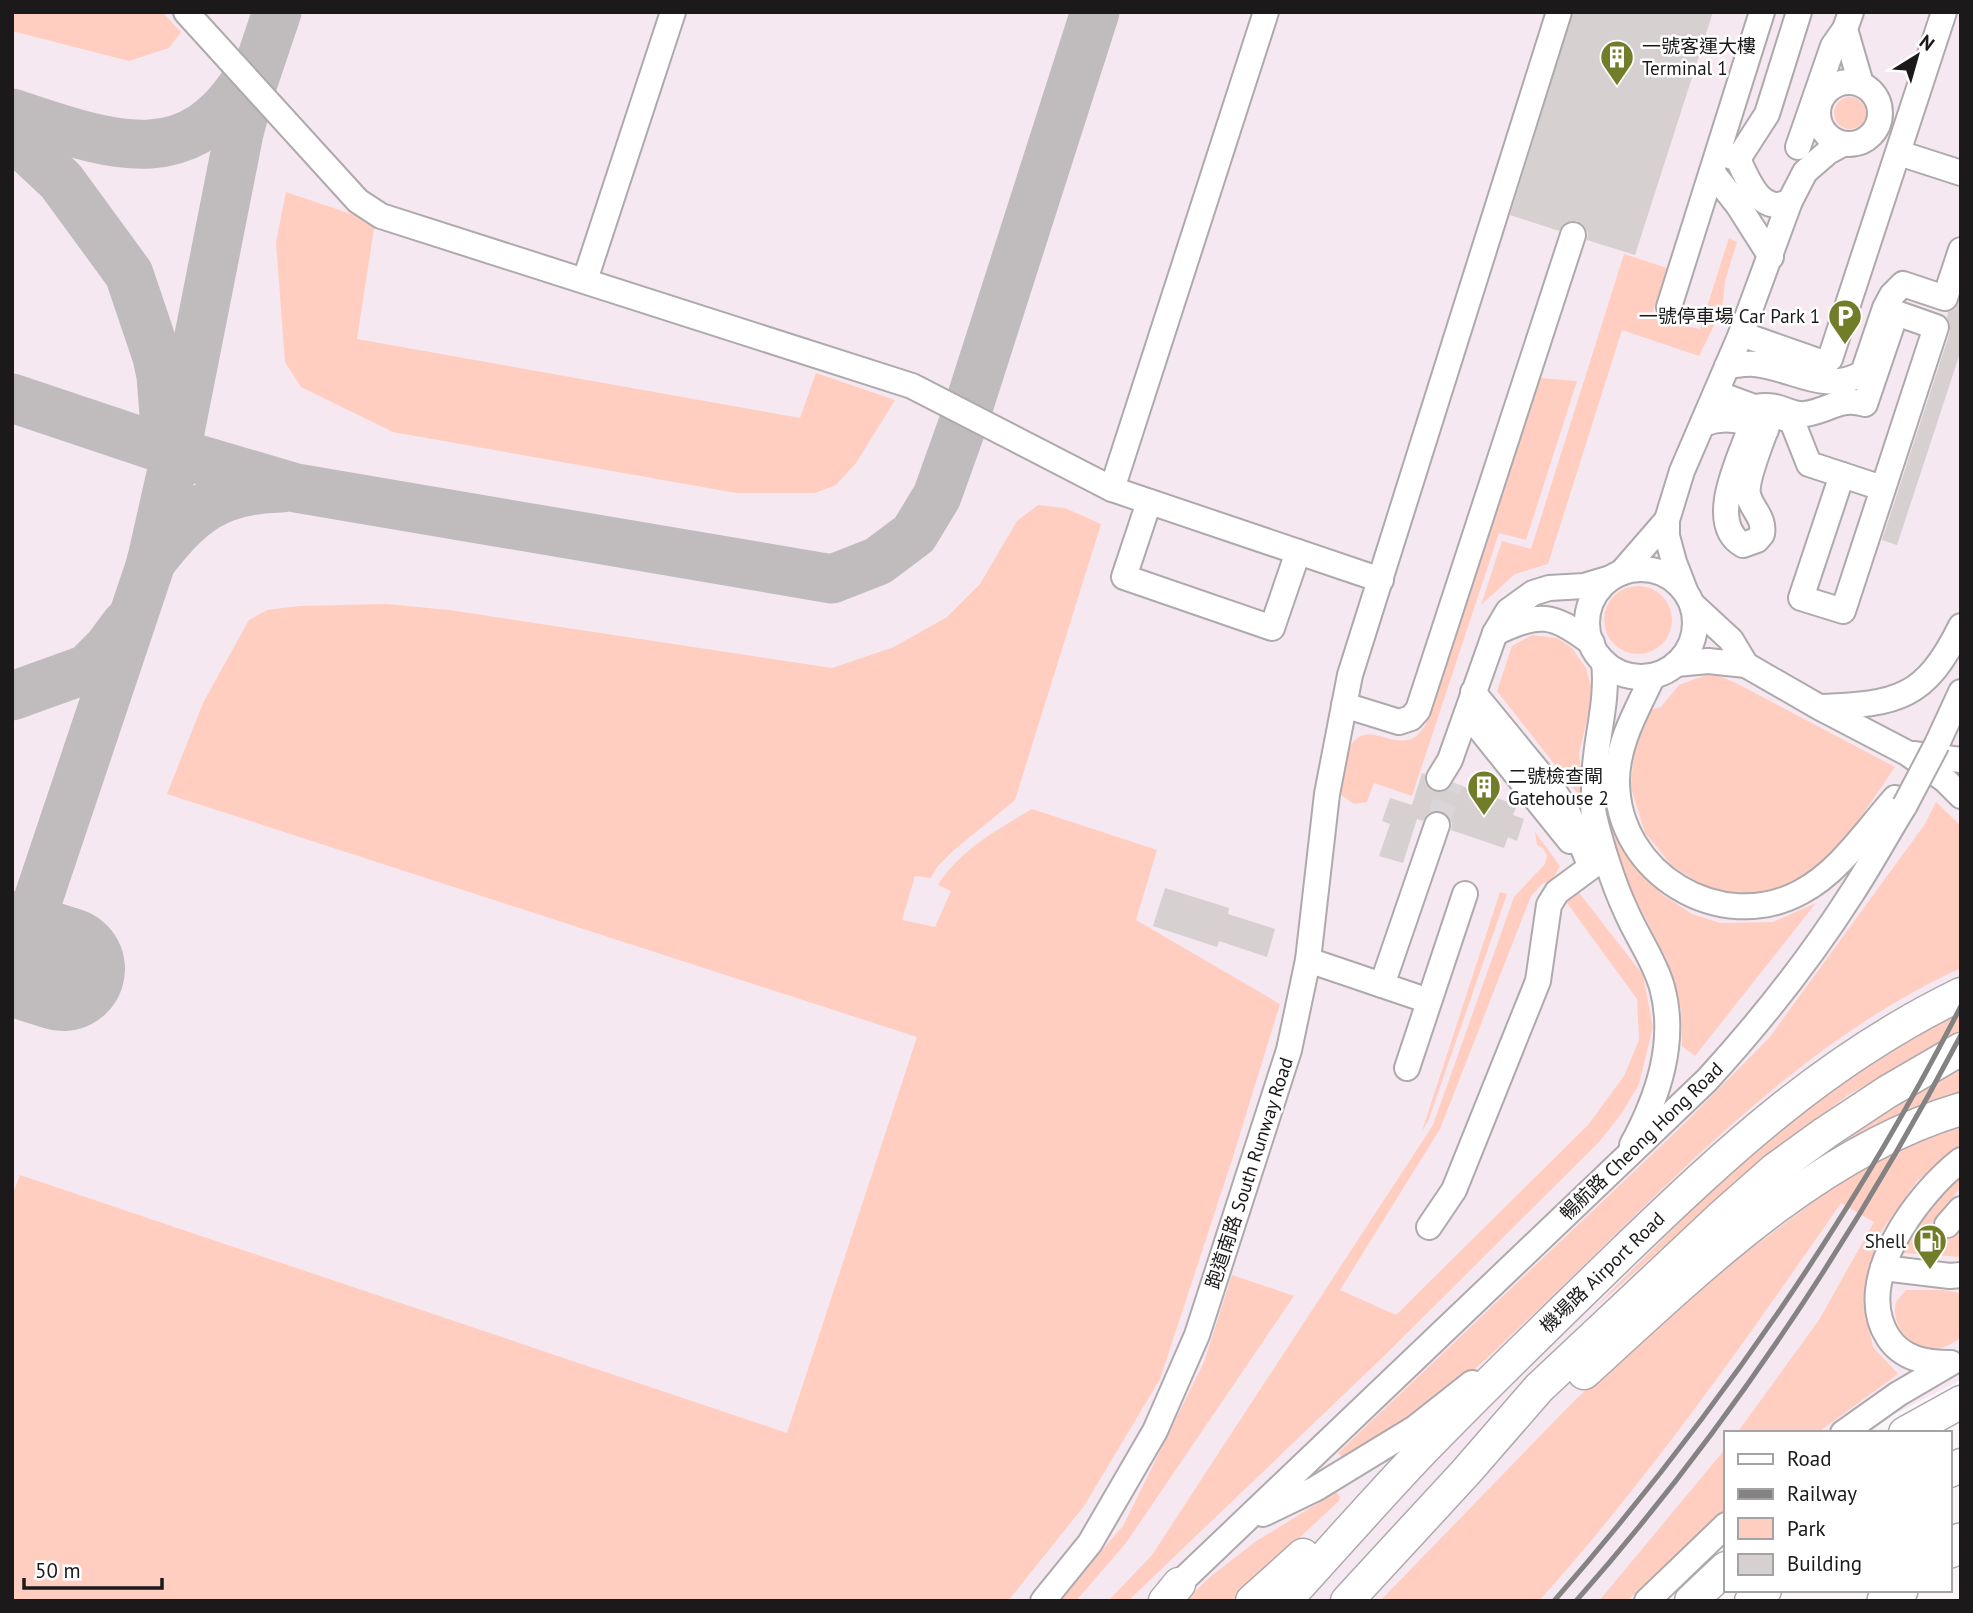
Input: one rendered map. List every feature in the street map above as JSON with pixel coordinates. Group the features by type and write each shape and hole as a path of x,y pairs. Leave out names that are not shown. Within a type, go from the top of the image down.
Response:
{"main road":[{"name":"機場路 Airport Road","path":"1286,1601 1423,1450 1538,1333 1685,1192 1780,1108 1856,1053 1897,1026 1961,994"},
{"name":"機場路 Airport Road","path":"1347,1601 1539,1388 1632,1298 1764,1180 1856,1112 1961,1049"},
{"path":"1466,1472 1552,1401 1747,1229 1787,1199 1879,1143 1961,1109"},
{"path":"1909,1431 1961,1402"},
{"path":"1252,1601 1423,1450"},
{"path":"1691,1601 1724,1570"}],"street":[{"path":"186,12 358,201 381,216 912,386 1112,489 1381,580"},
{"path":"585,280 673,12"},
{"path":"1112,489 1266,12"},
{"name":"跑道南路 South Runway Road","path":"1043,1601 1097,1532 1155,1431 1197,1335 1289,1049 1308,960 1327,794 1350,675 1559,12"},
{"path":"1668,307 1722,161 1762,12"},
{"path":"1722,161 1767,114 1799,12"},
{"path":"1741,334 1818,361 1827,362 1830,359 1946,12 1961,17"},
{"path":"1790,201 1793,162 1833,46 1848,21"},
{"path":"1848,21 1861,84"},
{"path":"1495,633 1523,620 1545,618 1569,627 1612,669 1632,676 1653,676 1684,657 1696,628 1689,598 1667,536 1667,520 1682,471 1741,334 1790,201 1805,172 1828,152 1843,144 1864,141 1875,132 1880,119 1877,98 1861,84 1845,82 1827,90 1818,107 1818,117 1826,134 1843,144"},
{"path":"1798,147 1818,117"},
{"path":"1901,146 1961,157"},
{"path":"1901,146 1961,173"},
{"path":"1722,161 1752,187 1764,202 1777,206 1790,201"},
{"path":"1722,161 1743,213 1771,257"},
{"path":"1344,705 1399,722 1411,718 1418,710 1573,235"},
{"path":"1727,366 1755,364 1827,383 1853,379 1863,373 1892,295 1903,284 1945,298 1961,250"},
{"path":"1761,419 1770,404 1803,415 1851,400 1865,404 1896,313 1936,327 1843,611 1801,598 1842,475"},
{"path":"1716,393 1761,419"},
{"path":"1703,424 1724,418 1792,421 1810,464 1882,488"},
{"path":"1149,502 1124,578 1272,628 1298,552"},
{"path":"1625,1158 1651,1102 1661,1074 1668,1038 1662,987 1647,950 1625,909 1594,813 1593,765 1606,693 1598,653 1587,627 1589,609 1597,592 1667,520"},
{"path":"1446,773 1495,633 1508,611 1533,593 1549,588 1584,586 1644,569 1655,571 1678,583 1689,598 1731,640 1746,665"},
{"path":"1819,707 1849,706 1903,696 1931,675 1950,648 1961,626"},
{"path":"1676,664 1708,661 1746,665 1907,753 1945,780 1961,796"},
{"path":"1653,676 1624,737 1617,769 1618,799 1631,838 1646,861 1668,882 1693,896 1718,904 1744,906 1773,903 1800,893 1828,874 1900,802 1937,744 1961,692"},
{"path":"1470,703 1625,909"},
{"path":"1907,753 1961,760"},
{"name":"暢航路 Cheong Hong Road","path":"1241,1525 1707,1080 1798,970 1853,893 1900,802"},
{"path":"1376,983 1431,823"},
{"path":"1429,1227 1454,1190 1538,981 1549,905 1557,892 1591,867"},
{"path":"1407,1068 1465,894"},
{"path":"1308,960 1429,1001"},
{"path":"1955,1360 1927,1363 1919,1360 1892,1343 1877,1312 1878,1288 1883,1268 1905,1224 1922,1198 1961,1160"},
{"path":"1883,1268 1961,1275"},
{"path":"1168,1595 1241,1525 1315,1489 1415,1428 1538,1333"},
{"path":"1846,1431 1898,1394 1955,1360"},
{"path":"1647,1601 1724,1527"}],"shaded area":[{"path":"12,12 1961,12 1961,1380 1893,1415 1872,1431 1724,1431 1724,1547 1667,1601 12,1601"}],"green space":[{"path":"12,12 162,12 181,32 169,48 129,61 12,31"},
{"path":"1850,97 1861,102 1866,113 1861,124 1850,129 1839,124 1834,113 1839,102"},
{"path":"286,192 375,222 357,339 800,418 816,373 895,400 856,463 836,485 815,493 736,493 393,432 301,387 285,362 276,242"},
{"path":"1729,238 1737,242 1725,281 1722,309 1699,356 1622,330 1548,564 1515,574 1481,605 1502,541 1531,549 1624,254 1667,268 1652,314 1680,325 1700,329"},
{"path":"1540,378 1577,381 1526,540 1499,533 1412,796 1374,783 1367,802 1354,804 1341,795 1349,749 1357,738 1372,735 1405,740 1415,737 1425,726"},
{"path":"1038,505 1065,508 1101,524 1015,800 954,850 937,867 931,878 915,876 902,920 935,927 951,891 938,885 947,873 968,851 1032,809 1157,850 1136,920 1280,1004 1160,1379 1084,1506 1008,1601 12,1601 12,1196 20,1175 787,1433 917,1037 167,794 203,703 249,620 267,610 299,606 386,604 449,610 832,668 894,647 947,617 980,584 1017,521"},
{"path":"1645,586 1666,601 1672,613 1670,633 1662,644 1645,654 1631,654 1614,644 1606,633 1604,613 1614,596 1625,588"},
{"path":"1532,635 1557,638 1572,648 1586,668 1593,693 1579,754 1585,803 1497,691 1512,646"},
{"path":"1706,675 1720,676 1738,684 1895,767 1852,830 1830,856 1806,878 1745,897 1710,889 1673,867 1645,833 1631,788 1634,748 1649,710 1661,707 1679,685"},
{"path":"1607,761 1639,869 1663,895 1692,914 1720,923 1773,922 1816,903 1695,1056 1682,1046 1681,1009 1667,960 1624,877 1612,845 1603,802"},
{"path":"1936,802 1961,826 1961,968 1901,999 1845,1035 1791,1075 1689,1163 1471,1372 1425,1407 1345,1459 1338,1453 1684,1124 1769,1038 1925,824"},
{"path":"1535,832 1560,866 1549,886 1544,882 1531,896 1440,1129 1340,1290 1396,1315 1588,1125 1624,1076 1639,1040 1637,999 1564,899 1577,890 1643,975 1653,1027 1639,1084 1622,1113 1599,1142 1385,1355 1128,1601 1108,1601 1152,1555 1433,1125 1514,897 1545,864 1547,856 1543,848 1537,845"},
{"path":"1500,892 1507,894 1429,1119 1422,1131"},
{"path":"1961,1008 1961,1033 1848,1095 1756,1165 1592,1310 1745,1157 1818,1091"},
{"path":"1961,1066 1961,1095 1822,1158 1759,1197 1817,1150"},
{"path":"1961,1126 1961,1145 1917,1181 1878,1236 1864,1304 1873,1347 1898,1374 1820,1431 1738,1431 1819,1320 1874,1222 1841,1203 1659,1456 1539,1601 1380,1601 1576,1399 1732,1263 1865,1166"},
{"path":"1961,1174 1961,1187 1932,1223 1951,1239 1961,1228 1961,1257 1903,1253 1920,1220"},
{"path":"1232,1275 1294,1296 1126,1543 1076,1601 1057,1601 1123,1526 1204,1362"},
{"path":"1906,1290 1961,1293 1961,1338 1942,1348 1929,1350 1922,1349 1909,1340 1899,1326 1895,1310 1897,1301"},
{"path":"1724,1450 1724,1511 1627,1601 1599,1601"},
{"path":"1336,1492 1340,1497 1339,1501 1231,1601 1185,1601 1210,1577 1255,1542"}],"building":[{"name":"一號客運大樓 Terminal 1","path":"1573,12 1713,12 1635,255 1587,240 1588,233 1577,221 1564,224 1559,231 1510,215"},
{"path":"1961,298 1961,350 1897,545 1882,540 1950,332 1948,312 1955,309"},
{"path":"1422,773 1425,774 1426,784 1432,791 1445,791 1453,783 1517,805 1513,815 1524,819 1517,841 1508,837 1504,848 1451,830 1449,816 1435,810 1428,813 1423,821 1417,819 1403,863 1379,856 1390,824 1382,821 1390,798 1412,805"},
{"path":"1165,888 1229,908 1228,914 1275,929 1267,957 1219,941 1217,947 1153,926"}],"taxiway":[{"path":"12,977 151,563 176,452 239,133 277,12"},
{"path":"12,398 167,450 296,488 832,579 878,561 914,534 937,496 966,415 1095,12"},
{"path":"12,113 112,142 142,144 172,141 199,129 225,108 249,75"},
{"path":"12,135 61,181 129,274 157,357 165,428"},
{"path":"151,562 179,529 206,507 239,493 282,488"},
{"path":"12,696 87,669 108,648 126,624"}],"runway":[{"path":"12,953 63,969"}],"tunnel":[{"path":"1437,825 1451,782"}],"railway":[{"path":"1554,1601 1669,1461 1776,1316 1873,1164 1961,1006"},
{"path":"1576,1601 1685,1469 1785,1330 1877,1185 1961,1035"}],"place":[{"name":"一號客運大樓 Terminal 1","path":"1617,87"},
{"name":"一號停車場 Car Park 1","path":"1845,346"},
{"name":"二號檢查閘 Gatehouse 2","path":"1484,817"},
{"name":"Shell","path":"1930,1271"}]}
